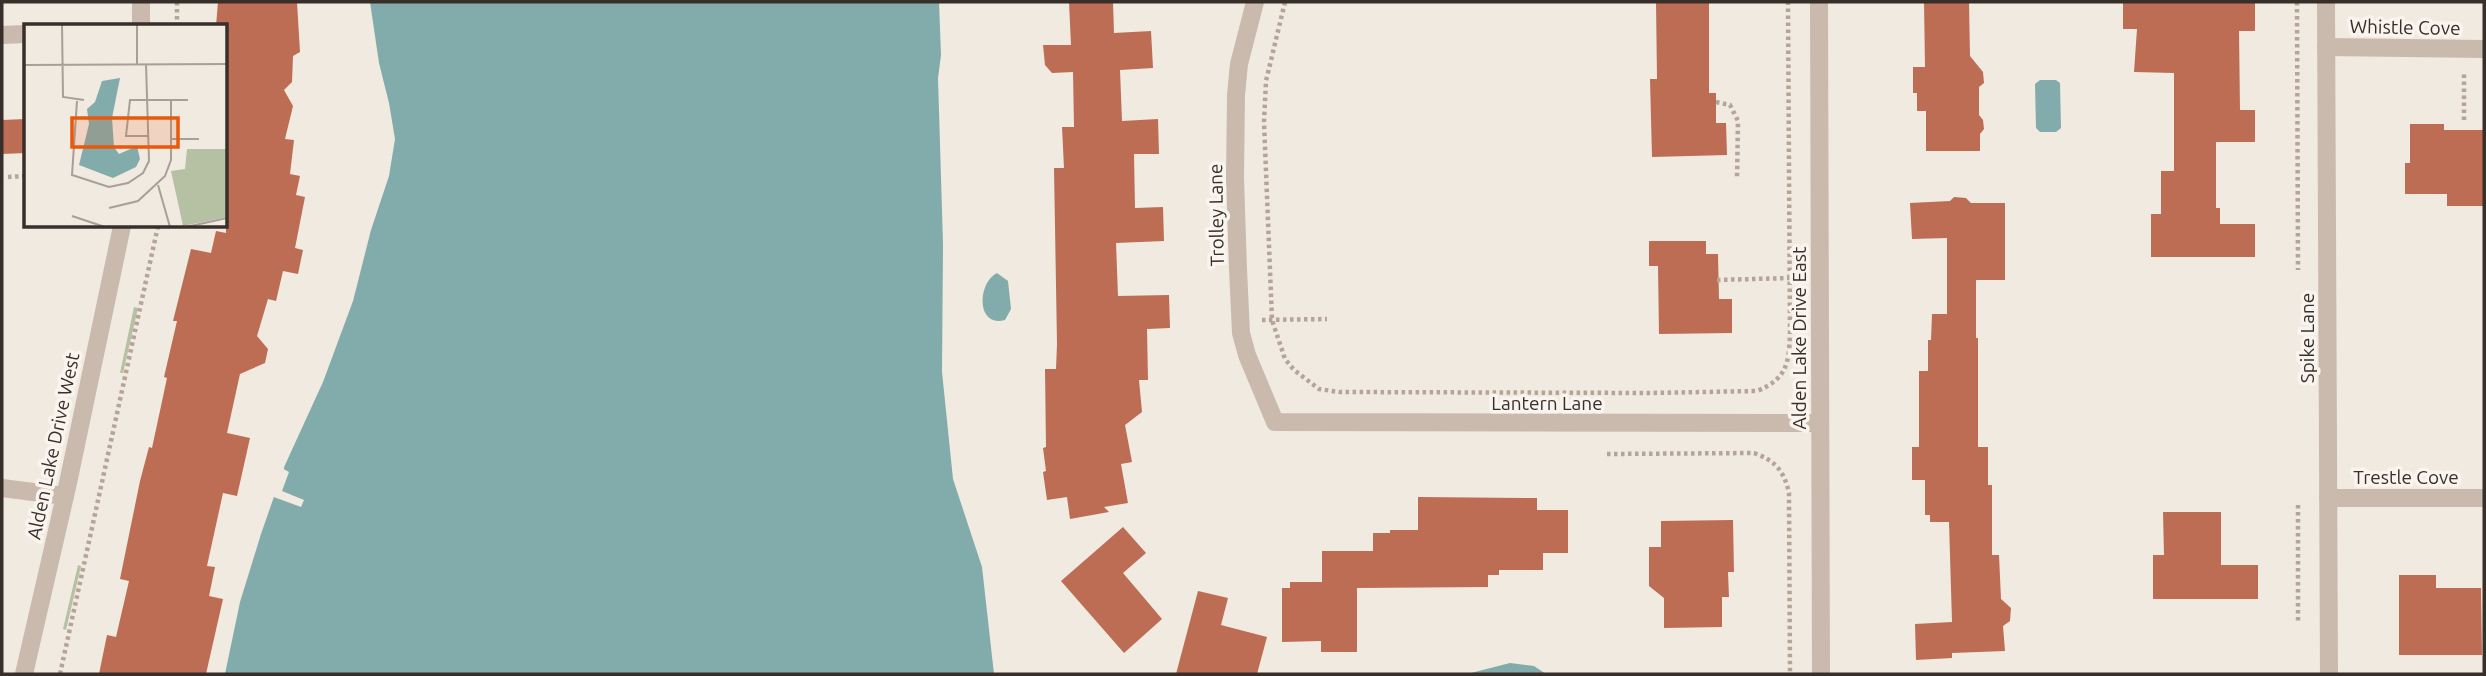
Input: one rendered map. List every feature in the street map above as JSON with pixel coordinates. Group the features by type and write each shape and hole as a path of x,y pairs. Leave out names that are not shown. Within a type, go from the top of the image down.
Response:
{"street":[{"path":"141,2 141,24"},
{"name":"Trolley Lane","path":"1255,2 1239,64 1236,95 1235,178 1240,319 1247,355 1275,422"},
{"name":"Alden Lake Drive East","path":"1819,2 1821,674"},
{"name":"Spike Lane","path":"2326,2 2329,674"},
{"path":"2,35 24,34"},
{"name":"Whistle Cove","path":"2326,47 2484,48"},
{"name":"Alden Lake Drive West","path":"24,674 122,228"},
{"name":"Lantern Lane","path":"1275,422 1819,424"},
{"path":"2,488 65,496"},
{"name":"Trestle Cove","path":"2328,498 2484,498"}],"path":[{"path":"177,2 177,24"},
{"path":"1285,2 1266,81 1264,122 1272,320 1285,359 1294,370 1319,389 1339,392 1747,392 1770,386 1782,374 1787,364 1790,343 1788,2"},
{"path":"2297,2 2298,270"},
{"path":"2464,120 2465,49"},
{"path":"1716,102 1730,105 1738,121 1737,178"},
{"path":"8,177 24,176"},
{"path":"60,674 158,228"},
{"path":"1717,279 1820,278"},
{"path":"1240,319 1327,319"},
{"path":"1607,454 1754,453 1768,458 1778,466 1785,477 1789,493 1790,674"},
{"path":"2298,505 2298,623"}],"green space":[{"path":"134,307 138,308 123,373 120,373"},
{"path":"78,565 81,566 66,630 63,629"}],"water":[{"path":"370,2 939,2 942,372 953,479 982,567 994,674 225,674 240,602 261,534 285,465 323,382 353,301 371,230 389,176 395,139"},
{"path":"2040,80 2056,80 2060,83 2061,128 2056,132 2040,132 2036,128 2035,84"},
{"path":"997,273 1008,281 1011,309 1005,320 996,321 984,311 983,294 990,278"},
{"path":"1510,663 1534,666 1546,674 1467,674"}],"pier":[{"path":"282,468 289,472 282,491 304,500 301,507 271,496"}],"building":[{"path":"218,2 297,2 300,52 293,56 292,82 284,90 293,106 285,139 294,140 290,174 300,176 296,195 305,197 295,248 303,250 298,274 283,271 276,301 268,299 257,336 268,349 265,363 240,374 227,433 250,438 237,496 223,493 207,566 215,567 209,596 223,599 206,674 99,674 107,635 116,637 129,581 120,579 140,481 149,447 152,448 177,321 173,321 191,249 211,253 216,231 226,233 228,228 228,24 216,24"},
{"path":"1069,2 1113,2 1114,33 1151,31 1153,68 1120,70 1122,121 1158,119 1159,154 1134,154 1135,208 1163,207 1164,241 1116,243 1118,296 1169,295 1170,328 1147,329 1148,380 1139,380 1142,412 1125,425 1132,462 1121,464 1128,503 1104,507 1109,512 1070,519 1067,497 1047,500 1043,472 1046,471 1043,448 1046,447 1045,369 1056,369 1057,344 1054,168 1064,168 1062,127 1074,127 1073,72 1052,73 1045,65 1043,45 1071,45"},
{"path":"1656,2 1709,2 1709,93 1716,93 1716,123 1726,123 1727,155 1652,157 1650,79 1657,79"},
{"path":"1924,2 1969,2 1970,56 1983,72 1984,83 1979,87 1979,115 1984,129 1980,134 1980,151 1926,151 1926,111 1917,111 1917,93 1913,93 1913,67 1925,67"},
{"path":"2123,2 2255,2 2255,31 2239,31 2240,110 2255,110 2255,142 2216,142 2216,208 2220,208 2220,224 2255,224 2255,257 2151,257 2151,214 2161,214 2161,171 2174,171 2174,73 2134,72 2137,29 2123,29"},
{"path":"24,119 24,153 2,154 2,120"},
{"path":"2410,124 2444,124 2444,130 2484,130 2483,206 2447,206 2447,194 2405,194 2405,163 2410,163"},
{"path":"1954,197 1966,198 1971,203 2005,203 2005,280 1976,280 1976,338 1978,447 1988,447 1988,485 1992,485 1992,555 1999,555 2001,599 2011,608 2010,621 2003,626 2005,651 1952,653 1952,658 1916,660 1915,624 1952,622 1949,522 1930,522 1930,515 1925,515 1925,480 1912,480 1912,447 1919,447 1919,371 1928,371 1928,340 1931,340 1932,314 1947,314 1947,238 1912,239 1910,203 1950,201"},
{"path":"1649,241 1706,241 1706,254 1718,254 1719,299 1732,299 1732,333 1659,334 1658,266 1649,266"},
{"path":"1418,497 1537,498 1537,510 1568,510 1568,553 1543,553 1543,570 1499,570 1499,575 1488,575 1488,587 1357,588 1357,652 1321,652 1321,641 1282,642 1282,588 1290,588 1290,582 1322,582 1322,551 1373,551 1373,533 1418,530"},
{"path":"2163,512 2221,512 2221,565 2258,565 2258,599 2153,599 2153,555 2164,555"},
{"path":"1733,520 1734,572 1728,572 1729,597 1722,597 1722,627 1664,628 1664,598 1649,586 1649,547 1661,547 1661,521"},
{"path":"1123,527 1146,553 1123,573 1162,619 1124,653 1061,581"},
{"path":"2399,575 2436,575 2436,588 2481,588 2482,655 2399,655"},
{"path":"1198,591 1228,598 1221,625 1267,637 1257,674 1176,674"}]}
